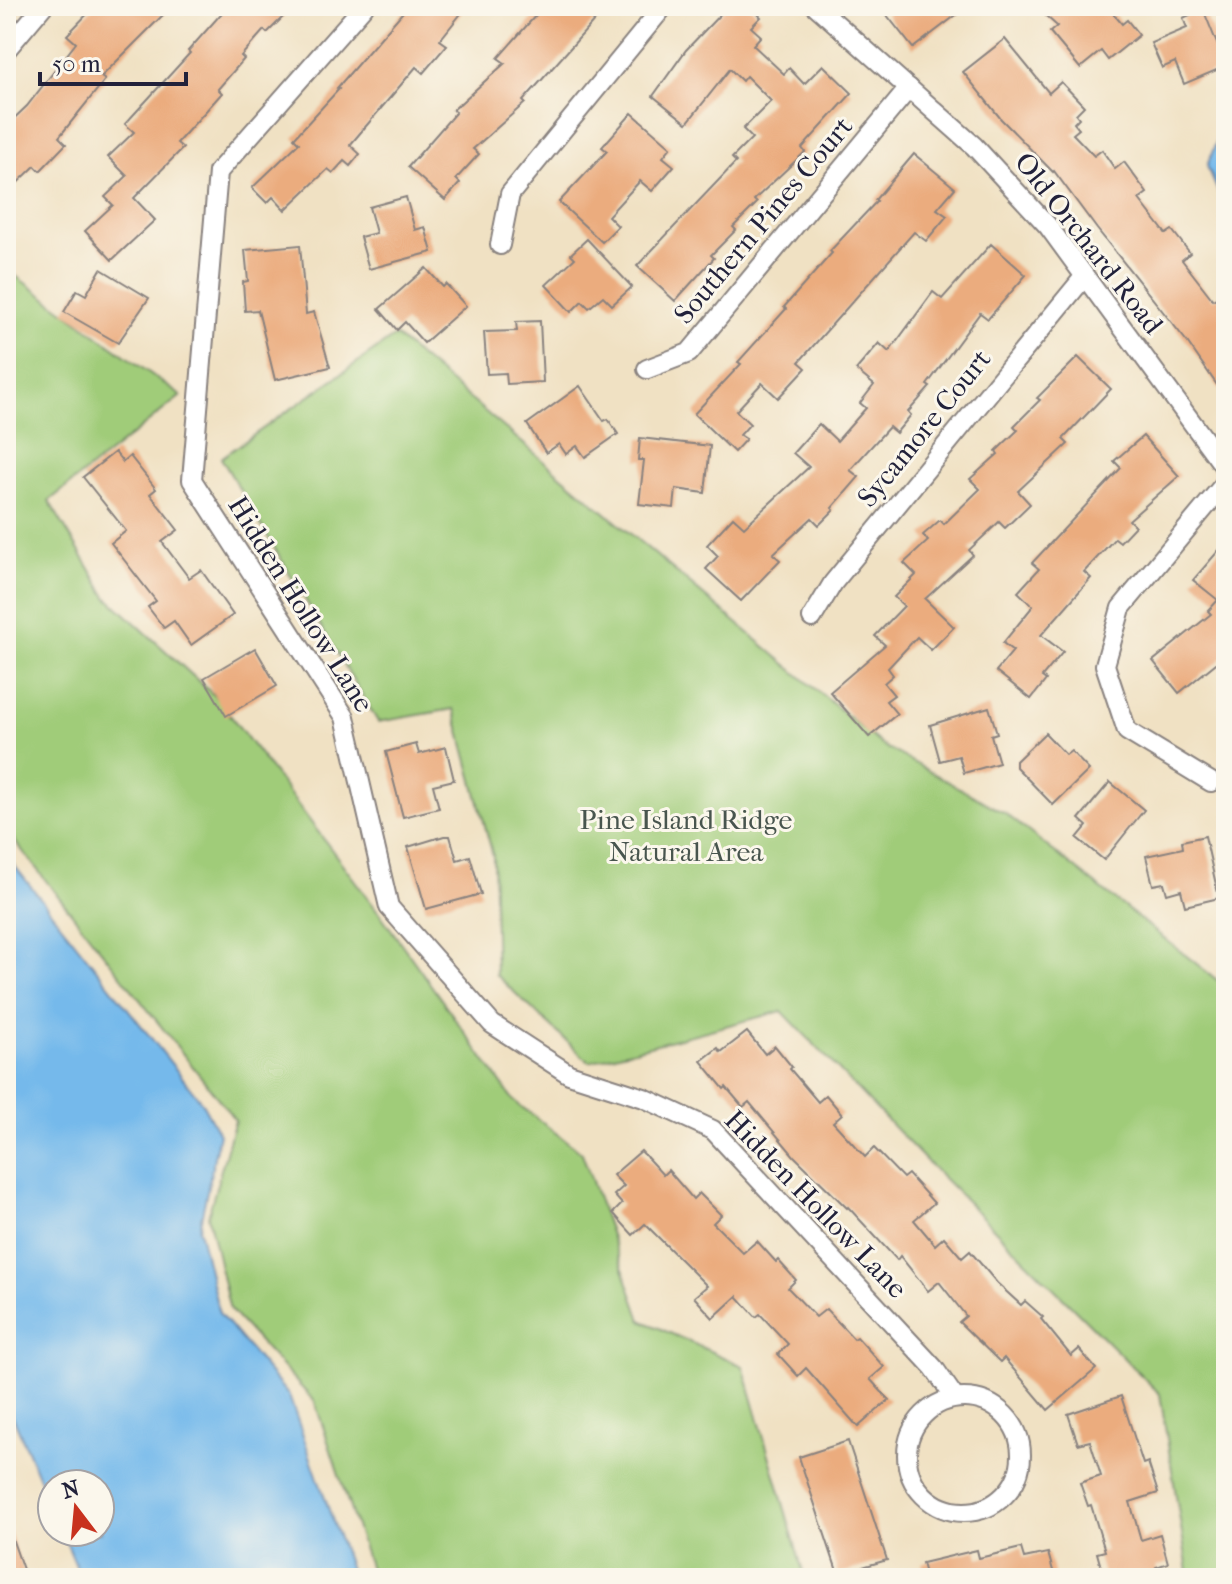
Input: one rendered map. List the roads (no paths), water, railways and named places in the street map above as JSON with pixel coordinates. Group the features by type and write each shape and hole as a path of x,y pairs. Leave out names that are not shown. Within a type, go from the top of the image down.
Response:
{"street":[{"path":"6,50 43,6"},
{"name":"Hidden Hollow Lane","path":"364,6 218,172 192,480 345,717 389,907 492,1024 569,1074 644,1098 713,1130 934,1368 955,1398"},
{"path":"500,245 510,194 664,6"},
{"name":"Old Orchard Road","path":"824,8 985,158 1048,226 1226,469"},
{"name":"Southern Pines Court","path":"647,369 689,353 909,88"},
{"name":"Sycamore Court","path":"812,618 833,583 1084,277"},
{"path":"1211,782 1127,731 1105,665 1121,608 1226,482"},
{"path":"955,1398 986,1402 1002,1412 1014,1425 1020,1442 1021,1461 1011,1486 993,1505 976,1511 957,1512 938,1506 911,1478 906,1459 909,1439 918,1421 932,1407 955,1398"}],"water":[{"path":"1226,131 1226,210 1207,166 1219,135"},
{"path":"6,855 201,1101 219,1134 199,1229 219,1313 289,1396 353,1578 81,1578 69,1548 116,1548 116,1468 36,1468 36,1471 6,1400"}],"park label":[{"name":"Pine Island Ridge Natural Area","path":"686,835"}]}
